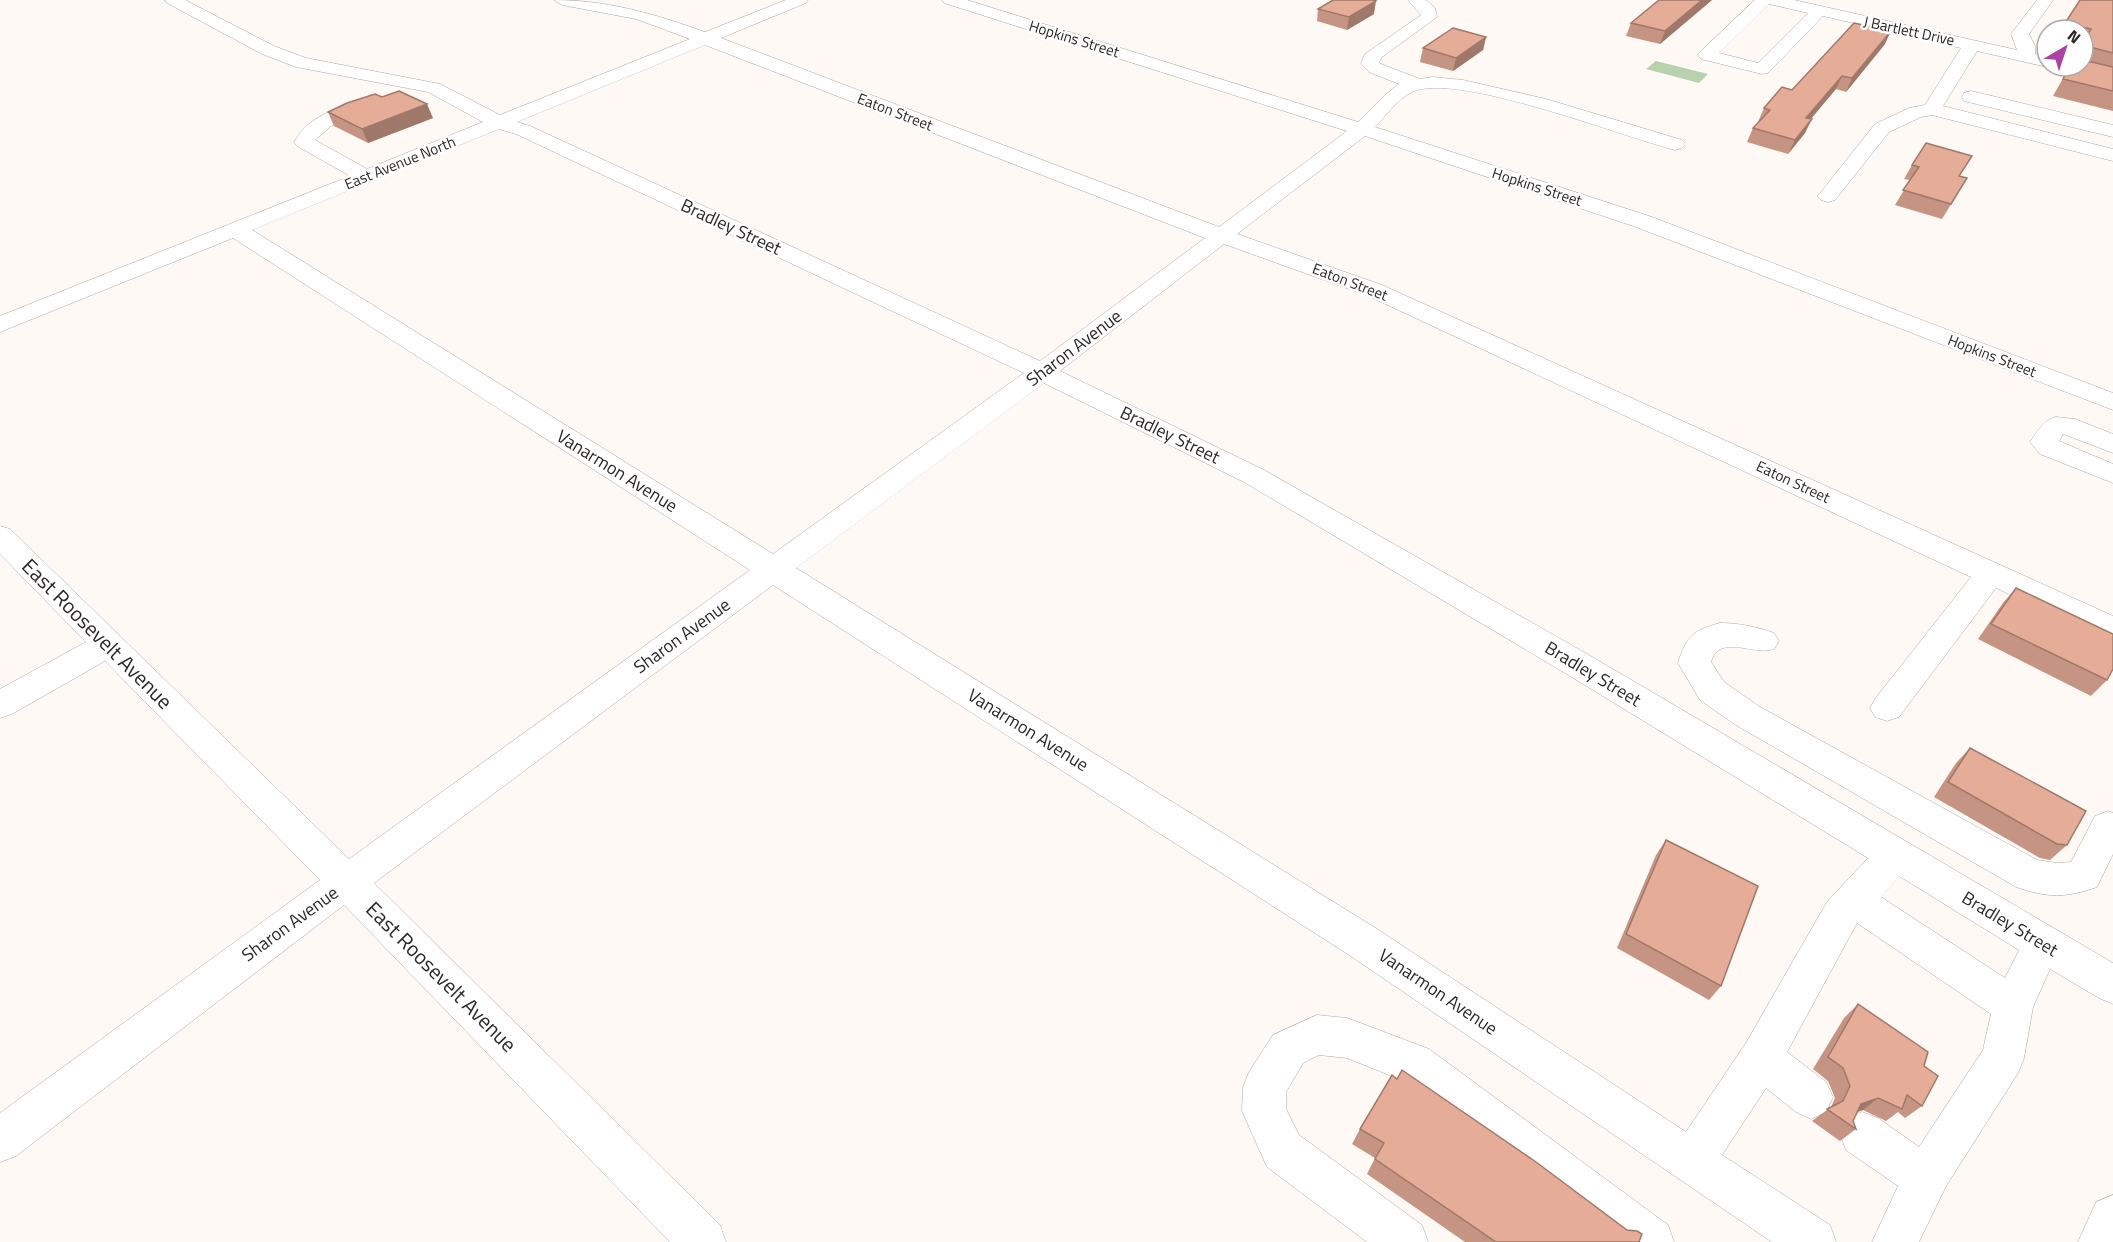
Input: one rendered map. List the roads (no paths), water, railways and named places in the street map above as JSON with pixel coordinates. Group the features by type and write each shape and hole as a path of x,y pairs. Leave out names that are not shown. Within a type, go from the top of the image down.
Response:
{"main road":[{"path":"2102,1242 2113,1219"}],"street":[{"name":"Bradley Street","path":"173,0 268,50 302,63 432,88 500,123 523,130 1042,372 1254,476 1719,749 2113,985"},
{"name":"East Avenue North","path":"0,325 800,0"},
{"name":"Hopkins Street","path":"950,0 1362,129 1644,222 2113,402"},
{"path":"1416,0 1430,12 1429,17 1374,54 1370,63 1375,68 1417,84 1479,88 1501,93 1675,144"},
{"path":"1764,0 1707,55 1762,69 1819,11"},
{"name":"J Bartlett Drive","path":"1772,0 1972,45 2025,49 2035,55"},
{"path":"2035,48 2025,49 2020,34 2044,0"},
{"name":"Eaton Street","path":"573,1 640,15 704,38 1221,236 1374,290 2113,628"},
{"path":"1932,109 1972,45"},
{"name":"Sharon Avenue","path":"0,1140 347,882 1042,372 1362,129 1405,87 1417,84"},
{"path":"367,177 304,142 309,132 328,120 380,99 432,88"},
{"path":"1944,90 2113,131"},
{"path":"1828,196 1882,128 1916,112 1932,109 2113,155"},
{"name":"Vanarmon Avenue","path":"236,230 1363,942 1813,1242"},
{"path":"2113,444 2066,425 2056,425 2044,442 2050,448 2113,474"},
{"name":"East Roosevelt Avenue","path":"0,536 703,1242"},
{"path":"1887,708 1990,573"},
{"path":"1763,641 1728,634 1713,636 1702,642 1696,650 1694,663 1712,692 1748,716 2029,875 2048,880 2069,881 2084,875 2110,828"},
{"path":"1702,642 1704,663 1716,684 2034,865 2069,881"},
{"path":"0,705 107,645"},
{"path":"1719,749 1748,716"},
{"path":"1692,1162 1761,1058 1841,914 1895,854"},
{"path":"1854,900 2013,1006"},
{"path":"1895,1242 1926,1178 2003,1058 2013,1006 2042,943"},
{"path":"1405,1242 1283,1151 1264,1111 1264,1088 1288,1048 1317,1035 1347,1038 1414,1064 1651,1242"},
{"path":"1761,1058 1811,1097"},
{"path":"1862,1134 1926,1178"}]}
